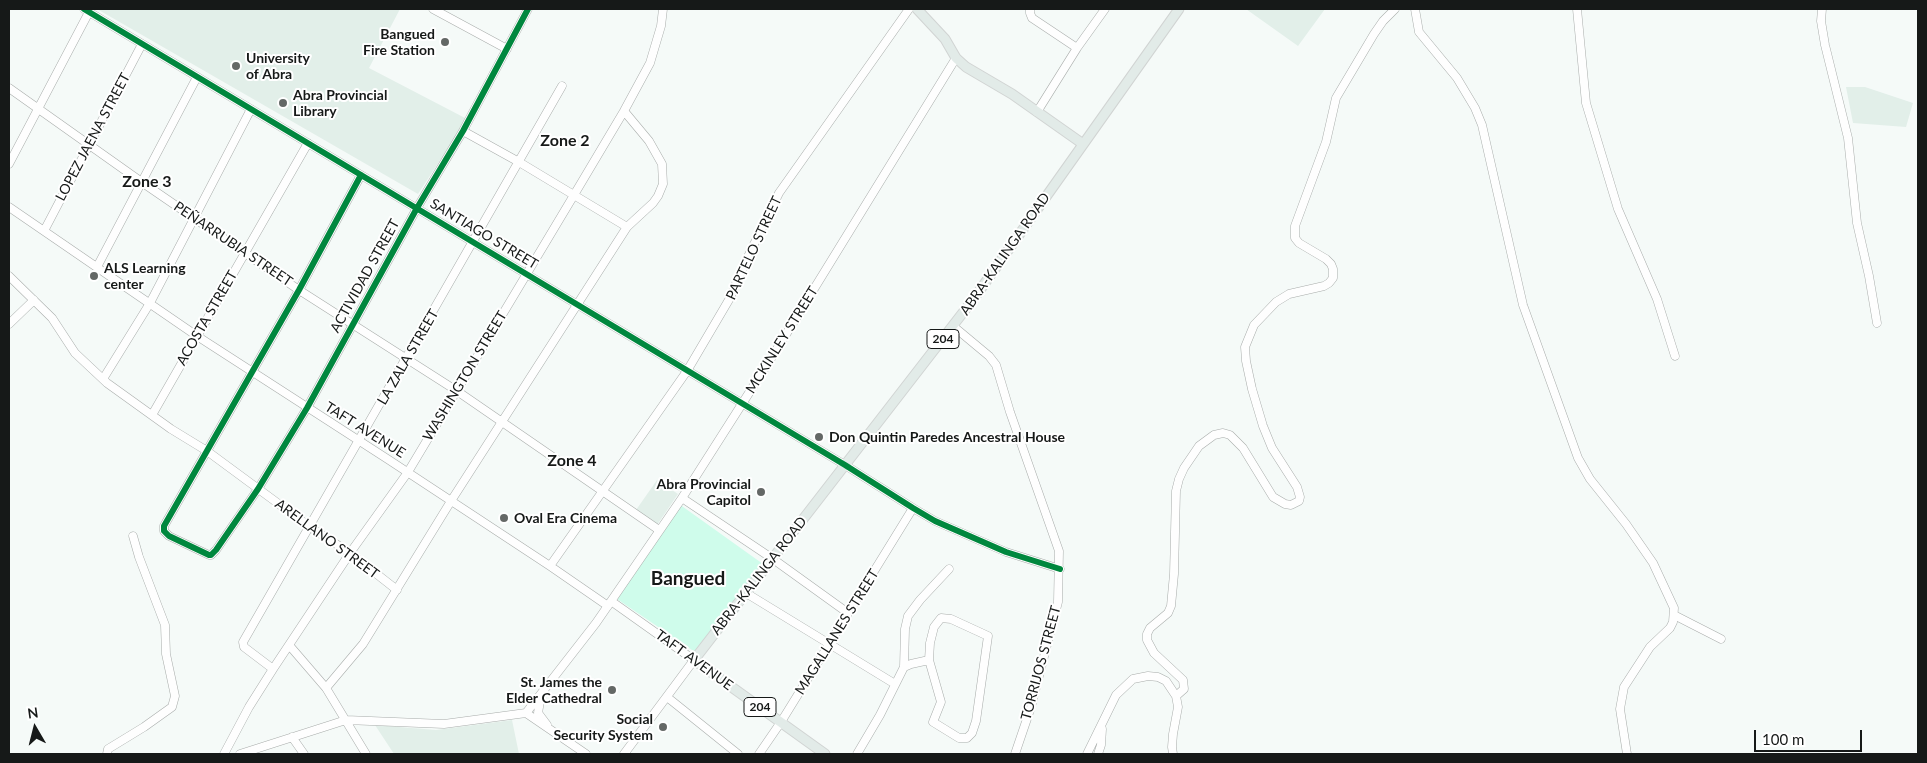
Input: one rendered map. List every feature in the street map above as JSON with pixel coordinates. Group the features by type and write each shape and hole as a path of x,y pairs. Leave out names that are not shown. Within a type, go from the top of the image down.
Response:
{"main road":[{"path":"917,9 945,38 956,58 966,67 1037,112 1082,144"},
{"name":"ABRA-KALINGA ROAD","path":"694,660 975,297 1179,9"},
{"name":"TAFT AVENUE","path":"694,660 825,754"}],"street":[{"path":"433,9 506,49"},
{"name":"ACTIVIDAD STREET","path":"207,451 164,530 173,538 211,555 258,489 307,408 416,208 463,131 528,9"},
{"name":"WASHINGTON STREET","path":"224,754 249,707 273,669 350,553 408,472 624,111 650,63 661,26 663,9"},
{"name":"PARTELO STREET","path":"550,566 687,371 730,298 779,193 909,9"},
{"path":"1030,9 1032,18 1077,48"},
{"path":"1037,112 1077,48 1105,9"},
{"path":"1176,696 1184,689 1183,680 1154,653 1147,640 1147,634 1150,628 1168,613 1171,606 1174,574 1176,491 1179,479 1199,446 1214,435 1224,433 1230,435 1242,448 1273,497 1285,504 1291,505 1299,502 1300,497 1297,487 1272,448 1263,426 1252,389 1245,347 1254,324 1276,302 1289,294 1324,286 1333,278 1331,264 1299,243 1296,238 1295,226 1326,142 1336,98 1383,20 1395,9"},
{"path":"1416,9 1419,32 1457,78 1475,108 1482,125 1523,305 1578,458 1590,479 1626,524 1656,568 1672,603 1674,615 1670,628 1650,647 1624,687 1620,709 1627,754"},
{"path":"1577,9 1586,103 1618,209 1657,299 1675,356"},
{"path":"1822,9 1821,21 1825,45 1848,138 1858,223 1877,324"},
{"path":"9,164 38,110 86,10"},
{"name":"SANTIAGO STREET","path":"86,10 845,465 912,508 935,521 999,549 1060,569"},
{"name":"LOPEZ JAENA STREET","path":"44,231 142,44"},
{"name":"MCKINLEY STREET","path":"526,713 609,604 682,498 782,341 956,58"},
{"path":"97,267 197,77"},
{"name":"LA ZALA STREET","path":"273,669 244,648 243,642 474,243 562,86"},
{"name":"PEÑARRUBIA STREET","path":"9,88 142,183 299,290 456,391 604,490 660,530"},
{"path":"103,379 150,303 251,109"},
{"path":"326,688 362,644 451,501 627,227 653,204 663,184 662,164 650,141 624,111"},
{"path":"463,131 519,162 627,227"},
{"name":"ACOSTA STREET","path":"152,415 308,143"},
{"path":"207,451 362,175"},
{"name":"TAFT AVENUE","path":"9,207 251,372 359,440 694,660"},
{"name":"ARELLANO STREET","path":"9,276 52,318 78,356 103,379 152,415 207,451 310,527 350,553 396,590"},
{"path":"9,324 34,300"},
{"name":"TORRIJOS STREET","path":"953,326 989,356 996,365 1010,412 1059,551 1058,602 1031,707 1015,754"},
{"path":"682,498 773,559 848,613"},
{"name":"MAGALLANES STREET","path":"759,754 781,722 912,508"},
{"path":"107,754 108,749 172,707 176,696 166,654 165,624 133,536"},
{"path":"857,754 880,715 904,667 905,629 908,616 949,569"},
{"path":"746,593 895,684"},
{"path":"1674,615 1721,639"},
{"path":"941,618 951,619 988,636 976,721 974,730 967,738 959,738 933,722 941,702 930,660 930,643 934,627 941,618"},
{"path":"289,645 326,688 366,754"},
{"path":"624,754 694,660"},
{"path":"904,667 930,660"},
{"path":"1087,754 1116,695 1140,676 1158,678 1166,682 1176,696 1178,707 1173,734 1172,747 1174,754"},
{"path":"542,693 538,713 550,729"},
{"path":"667,696 738,754"},
{"path":"240,754 346,720 444,724 526,713 586,754"},
{"path":"1098,754 1101,745 1102,725"},
{"path":"292,737 304,754"}],"shaded area":[{"path":"97,9 400,9 369,68 467,119 418,194"},
{"path":"1246,9 1325,9 1298,46"},
{"path":"1846,87 1865,87 1913,103 1906,127 1853,123"},
{"path":"657,480 678,494 657,525 636,510"},
{"path":"512,720 519,754 394,754 375,725 436,730"}],"green space":[{"path":"679,504 763,564 695,652 617,599"}],"cycle path":[{"path":"84,9 845,465 935,521 1006,552 1060,569"},
{"path":"361,175 299,290 164,526 164,531 169,536 209,555 216,550 258,489 307,408 417,208 463,131 528,9"}],"place":[{"name":"Bangued Fire Station","path":"445,42"},
{"name":"University of Abra","path":"236,66"},
{"name":"Abra Provincial Library","path":"283,103"},
{"name":"ALS Learning center","path":"94,276"},
{"name":"Don Quintin Paredes Ancestral House","path":"819,437"},
{"name":"Abra Provincial Capitol","path":"761,492"},
{"name":"Oval Era Cinema","path":"504,518"},
{"name":"St. James the Elder Cathedral","path":"612,690"},
{"name":"Social Security System","path":"663,727"}],"district":[{"name":"Zone 2","path":"565,141"},
{"name":"Zone 3","path":"147,182"},
{"name":"Zone 4","path":"572,461"},
{"name":"Bangued","path":"688,579"}]}
